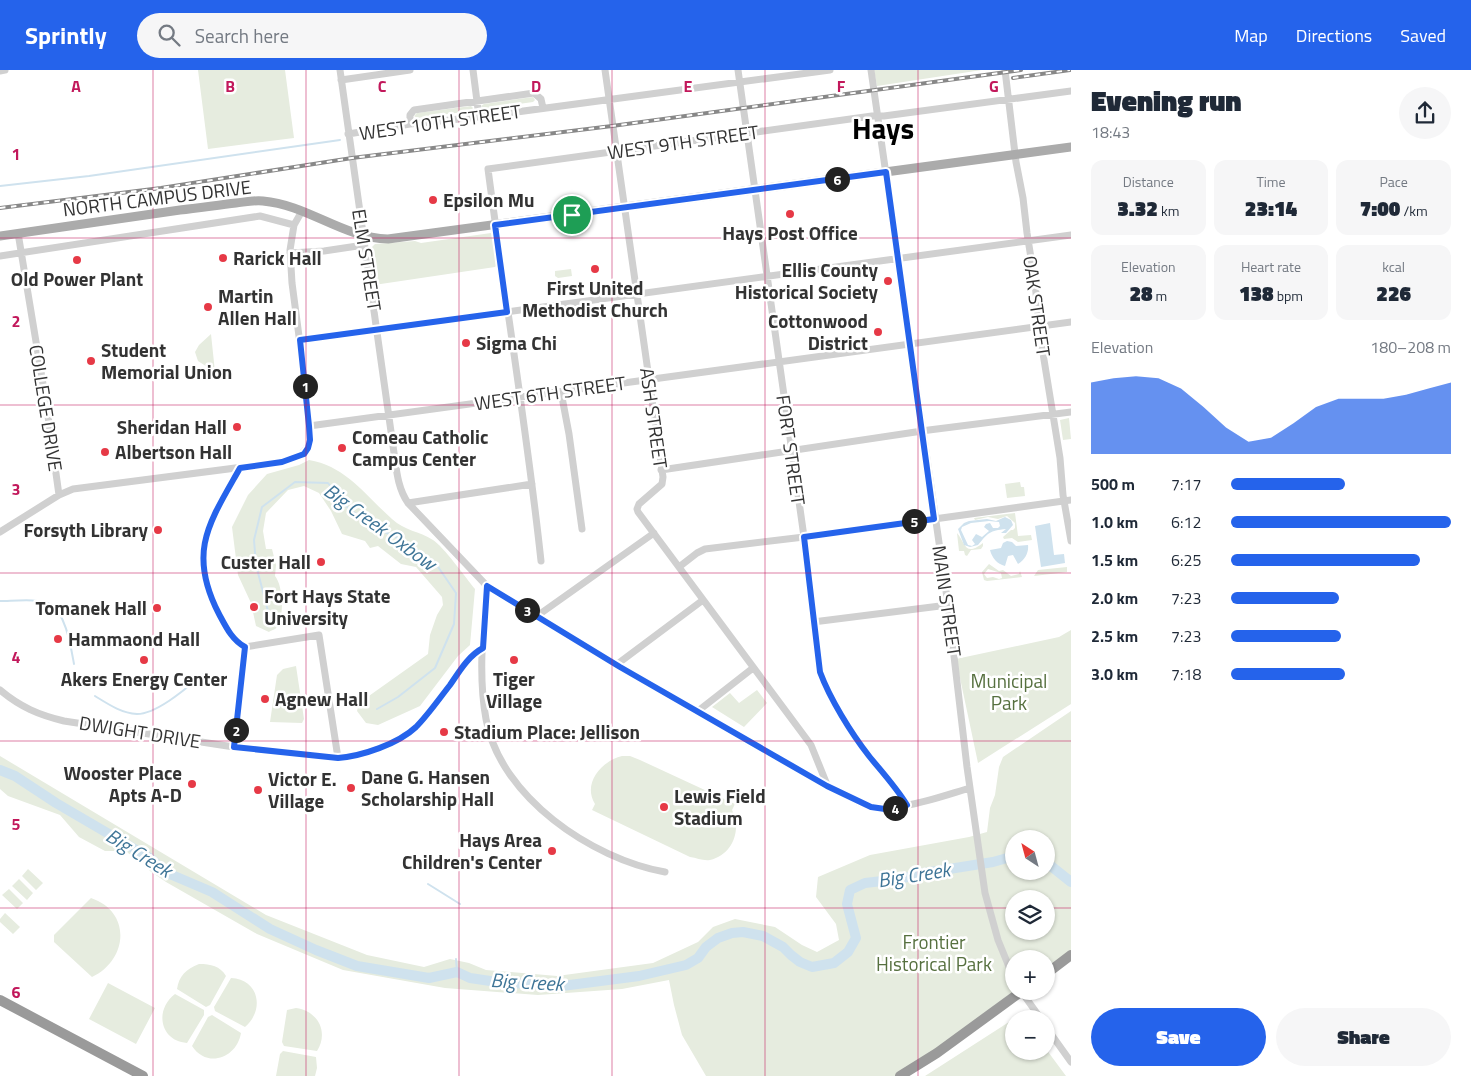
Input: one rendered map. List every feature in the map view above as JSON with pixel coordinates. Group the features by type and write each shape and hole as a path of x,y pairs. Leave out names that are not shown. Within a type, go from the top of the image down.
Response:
{"highway":[{"path":"1055,967 1071,955"},
{"path":"0,1000 143,1076"},
{"path":"900,1076 931,1057 1009,1000"}],"main road":[{"name":"NORTH CAMPUS DRIVE","path":"0,236 211,206 261,201 285,204 364,240 388,239 1071,147"}],"street":[{"path":"0,71 5,70"},
{"name":"ELM STREET","path":"340,70 399,485 402,495 408,504 487,586 616,665 698,710 748,742 828,787 858,802 871,807 885,809 970,788"},
{"path":"341,80 410,70"},
{"path":"473,70 479,117"},
{"name":"ASH STREET","path":"605,70 632,251 636,294 661,470 662,484 639,504 637,509 811,745 828,787"},
{"name":"FORT STREET","path":"738,70 804,537 820,672 826,689 868,754 907,805"},
{"name":"WEST 10TH STREET","path":"348,134 410,124 479,117 830,70"},
{"name":"MAIN STREET","path":"871,70 911,344 934,519 948,605 985,893 998,940 1005,957"},
{"name":"OAK STREET","path":"1005,70 1035,283 1039,326 1067,500 1071,541"},
{"name":"WEST 9TH STREET","path":"495,225 488,169 616,153 878,115 884,116 1071,91"},
{"path":"410,124 410,115 414,110 534,92 542,99 543,108"},
{"path":"0,532 59,495 73,489 282,462 304,454 310,440 290,253 291,234 302,212"},
{"name":"NORTH CAMPUS DRIVE","path":"0,256 260,216 294,225"},
{"path":"495,225 532,484 541,561"},
{"name":"COLLEGE DRIVE","path":"18,233 46,402 59,495"},
{"path":"300,340 1071,235"},
{"path":"290,253 324,252 364,240"},
{"name":"WEST 6TH STREET","path":"309,426 1071,322"},
{"path":"561,392 569,434 582,529"},
{"path":"661,470 791,450 1071,412"},
{"path":"240,468 213,516 204,543 203,559 209,591 231,635 245,647 319,635 338,758"},
{"path":"408,504 532,484"},
{"path":"679,567 705,549 1067,500"},
{"path":"537,616 654,533"},
{"path":"487,586 483,648 483,693 486,721 500,758 515,781 562,828 620,858 647,869 665,872"},
{"path":"616,665 703,600"},
{"path":"813,622 948,605"},
{"path":"234,747 245,647"},
{"name":"DWIGHT DRIVE","path":"0,690 9,698 40,715 64,721 234,747 338,758 350,757 381,747 415,728 440,699 466,663 476,652 483,648"},
{"path":"698,710 753,668"},
{"path":"1055,1040 1071,1062"}],"green space":[{"path":"198,70 285,70 294,138 208,149"},
{"path":"874,70 982,70 877,86"},
{"path":"533,97 535,100 533,102 484,109 481,106 484,104"},
{"path":"471,106 473,108 471,111 417,118 414,116 417,113"},
{"path":"491,233 497,265 495,267 374,285 370,252 375,244 415,241 421,243"},
{"path":"571,269 572,276 558,278 555,276 555,271"},
{"path":"211,334 215,372 198,361 195,352 199,345"},
{"path":"1069,418 1071,439 1063,440 1060,420"},
{"path":"309,460 322,463 345,475 397,523 437,543 475,589 470,645 458,656 420,706 378,725 366,723 357,711 359,703 428,654 430,635 437,615 443,605 442,597 416,567 401,564 378,546 370,548 365,541 342,534 331,511 319,493 304,486 288,490 266,513 263,531 266,549 272,549 276,565 275,576 280,587 282,602 281,617 275,629 269,632 256,626 251,603 238,575 232,527 248,495 267,474 299,465"},
{"path":"1020,482 1021,487 1024,487 1025,496 1007,498 1005,484"},
{"path":"1015,513 1018,536 1031,535 1032,540 1018,542 1012,538 1004,539 1003,537 1015,528 1015,523 1007,516 998,519 988,517 975,520 974,518"},
{"path":"957,533 964,545 969,549 973,549 983,543 983,546 981,549 971,550 967,556 965,555 964,551 959,551"},
{"path":"989,564 1011,576 1019,574 1020,571 1022,577 987,581 984,580 982,572","holes":["988,569 1001,573 1002,578 999,579 987,578 984,574"]},
{"path":"1067,567 1067,572 1034,576 1038,570"},
{"name":"Municipal Park","path":"1071,630 1071,704 978,763 956,659 1059,637"},
{"path":"296,666 304,719 302,723 270,722 277,675 283,669"},
{"path":"757,690 767,703 744,727 712,707 730,693 739,703"},
{"name":"Frontier Historical Park","path":"1071,711 1071,955 1055,967 1055,950 1005,950 1005,998 900,1076 706,1076 682,1035 669,980 622,989 538,995 445,988 343,970 257,934 166,882 125,851 105,851 79,837 60,815 8,796 0,789 0,756 266,915 367,955 424,967 450,959 469,963 486,970 557,976 653,963 698,942 713,927 735,919 775,927 802,945 817,952 839,940 836,924 816,897 818,877 870,855 987,832 999,767 1003,757"},
{"name":"Lewis Field Stadium","path":"622,756 630,756 640,760 735,804 732,810 735,817 735,833 730,847 725,853 710,860 690,857 592,810 595,804 591,788 596,774 608,763"},
{"path":"28,869 43,883 36,890 22,876"},
{"path":"19,879 33,893 27,900 12,886"},
{"path":"9,889 23,903 17,909 2,895"},
{"path":"91,898 104,905 114,914 119,925 120,936 118,948 113,959 104,969 92,977 54,942 54,935"},
{"path":"5,913 20,927 13,934 0,922"},
{"path":"199,964 215,966 226,976 210,1005 206,1007 177,989 179,980 184,974 190,968"},
{"path":"231,978 248,984 256,996 255,1012 245,1027 215,1011 214,1007"},
{"path":"108,983 155,1008 136,1044 89,1019"},
{"path":"175,994 204,1010 204,1015 187,1043 171,1037 163,1024 164,1008"},
{"path":"296,1008 310,1013 319,1024 322,1037 317,1051 284,1046 282,1042 287,1010"},
{"path":"212,1015 241,1033 234,1049 221,1058 213,1059 198,1053 192,1046 208,1017"},
{"path":"1005,1025 1005,1060 1054,1060 1066,1076 925,1076"},
{"path":"283,1051 316,1057 317,1068 315,1076 276,1076 280,1054"}],"water":[{"path":"1005,517 1011,520 1013,525 1006,533 1001,533 1006,529 990,533 978,545 970,547 964,545 958,529 964,523 987,519 996,521","holes":["999,522 1000,526 998,528 993,528 990,523 986,524 984,527 989,531 982,537 976,534 972,540 975,544 972,546 968,545 961,530 962,527 971,523"]},
{"path":"1050,523 1054,555 1064,554 1065,563 1041,567 1035,526"},
{"path":"1007,541 1012,542 1016,546 1028,545 1026,556 1018,564 1013,555 1008,556 1005,566 997,562 992,556 990,550 1001,548 1003,543"}],"waterway":[{"path":"0,186 89,176 340,140"},
{"name":"Big Creek Oxbow","path":"269,615 256,565 254,540 262,507 295,482 328,483 347,507 372,526 404,541 434,561 456,593 454,624 435,668 398,697 377,709"},
{"path":"0,601 39,601 50,604 56,609 67,631 74,664"},
{"path":"95,696 126,712 145,713 173,698 206,672"},
{"name":"Big Creek","path":"0,770 15,776 56,803 150,858 165,872 212,892 270,929 357,966 429,978 457,972 470,978 497,982 562,986 639,976 686,965 698,958 706,947 718,938 732,933 743,932 763,936 783,947 800,962 812,967 834,963 848,952 856,938 847,904 850,890 865,883 900,879 1005,859"},
{"name":"Big Creek","path":"1055,869 1071,882"},
{"path":"428,884 460,904"},
{"path":"456,959 457,972"}],"railway":[{"path":"0,208 161,188 352,158 612,126 1021,70"},
{"path":"1013,78 1070,70"}],"place":[{"name":"Epsilon Mu","path":"433,200"},
{"name":"Hays Post Office","path":"790,214"},
{"name":"Rarick Hall","path":"223,258"},
{"name":"Old Power Plant","path":"77,260"},
{"name":"First United Methodist Church","path":"595,269"},
{"name":"Ellis County Historical Society","path":"888,281"},
{"name":"Martin Allen Hall","path":"208,307"},
{"name":"Cottonwood District","path":"878,332"},
{"name":"Sigma Chi","path":"466,343"},
{"name":"Student Memorial Union","path":"91,361"},
{"name":"Sheridan Hall","path":"237,427"},
{"name":"Comeau Catholic Campus Center","path":"342,448"},
{"name":"Albertson Hall","path":"105,452"},
{"name":"Forsyth Library","path":"158,530"},
{"name":"Custer Hall","path":"321,562"},
{"name":"Fort Hays State University","path":"254,607"},
{"name":"Tomanek Hall","path":"157,608"},
{"name":"Hammaond Hall","path":"58,639"},
{"name":"Akers Energy Center","path":"144,660"},
{"name":"Tiger Village","path":"514,660"},
{"name":"Agnew Hall","path":"265,699"},
{"name":"Stadium Place: Jellison","path":"444,732"},
{"name":"Wooster Place Apts A-D","path":"192,784"},
{"name":"Dane G. Hansen Scholarship Hall","path":"351,788"},
{"name":"Victor E. Village","path":"258,790"},
{"name":"Lewis Field Stadium","path":"664,807"},
{"name":"Hays Area Children's Center","path":"552,851"}],"district":[{"name":"Hays","path":"883,129"}],"route":[{"path":"886,172 934,519 804,537 820,672 826,689 868,754 907,805 885,809 871,807 827,786 748,742 698,710 620,667 487,586 483,648 476,652 466,663 440,699 415,728 381,747 350,757 338,758 234,747 245,647 227,629 209,591 204,575 204,543 213,516 240,468 282,462 304,454 308,448 310,440 309,426 300,340 507,312 495,225 572,215 886,172"}]}
